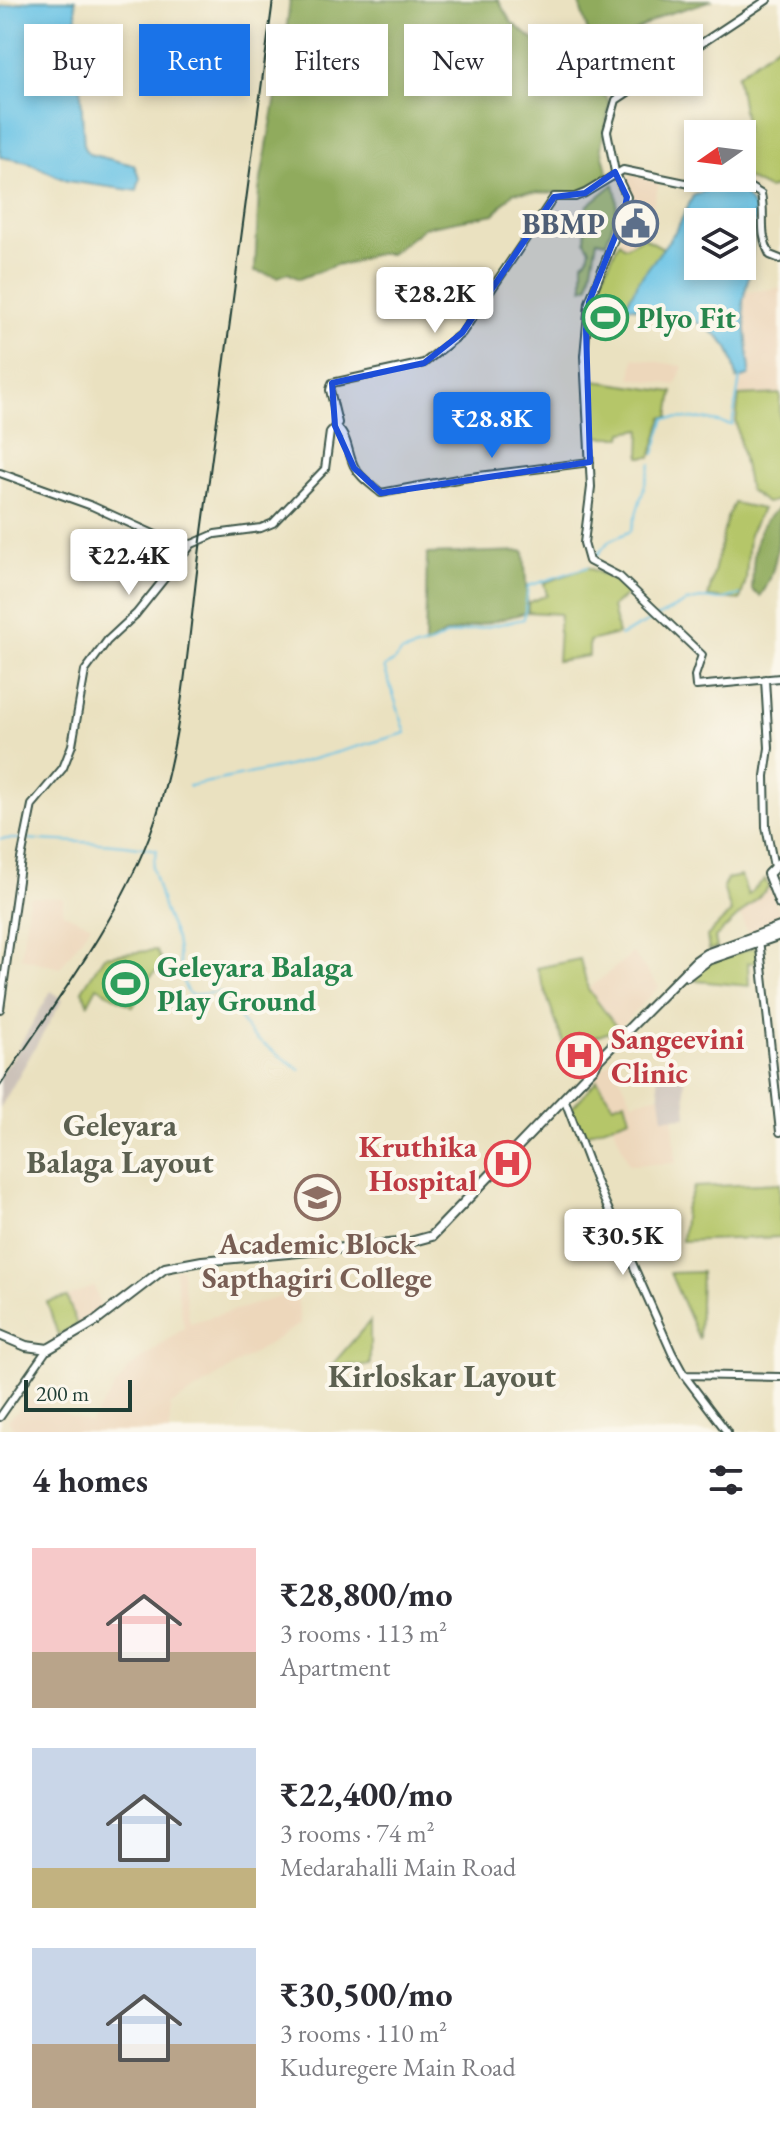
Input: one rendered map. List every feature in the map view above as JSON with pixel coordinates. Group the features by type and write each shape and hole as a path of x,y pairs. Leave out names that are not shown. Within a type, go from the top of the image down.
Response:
{"main road":[{"path":"777,865 768,874 780,904"},
{"path":"0,1332 45,1349 99,1313 157,1268 176,1261 410,1240 435,1230 676,986 710,959 780,927"},
{"path":"759,939 780,935"}],"street":[{"path":"767,0 616,100 607,131 615,172 627,197 623,217 589,302 584,356 591,487 584,543 589,561 620,577 702,655 695,676 696,686 780,678"},
{"path":"0,1009 21,859 32,805 63,768 72,745 85,671 107,641 136,614 192,544 215,534 261,528 273,523 325,469 330,432 338,423 330,390 332,383 424,363 462,333 554,197 575,197 623,170 684,182"},
{"path":"756,191 761,194 764,207 762,240 770,255 780,259"},
{"path":"335,426 341,430 348,445 354,468 381,493 463,478 590,462"},
{"path":"0,473 97,508 171,542 192,544"},
{"path":"765,679 769,748 765,776 766,827 777,865"},
{"path":"759,939 780,1132"},
{"path":"564,1098 594,1177 684,1375 727,1432"},
{"path":"0,1417 45,1349"},
{"path":"684,1375 780,1377"}],"highlighted area":[{"path":"615,172 627,197 623,217 589,302 586,329 590,462 381,493 354,468 335,426 332,383 424,363 462,333 554,197 585,193"}],"shaded area":[{"path":"630,175 660,181 643,237 624,247 619,242 631,206 627,185"},
{"path":"780,288 780,394 739,396 737,379 748,376 745,292"},
{"path":"634,358 683,366 676,385 631,378"},
{"path":"769,887 780,912 780,925 749,937 740,914"},
{"path":"29,897 63,898 63,913 91,925 60,968 21,958"},
{"path":"633,953 659,987 618,1029 588,989"},
{"path":"51,991 63,999 0,1108 0,1073 13,1057"},
{"path":"612,1060 632,1102 660,1095 663,1117 673,1117 676,1163 629,1165 613,1124 630,1118 624,1101 613,1105 594,1075"},
{"path":"684,1074 687,1117 663,1118 657,1076"},
{"path":"181,1268 190,1323 297,1292 300,1324 170,1406 170,1432 15,1432 8,1419 27,1399 90,1423 128,1369 184,1328 174,1269"},
{"path":"94,1286 101,1307 77,1325 67,1297"}],"green space":[{"path":"290,0 498,0 511,22 528,35 528,96 607,98 610,104 601,147 608,175 580,193 514,192 494,214 425,227 390,254 338,264 299,279 288,273 278,277 255,271 259,190 276,96 388,96 388,24 287,24"},
{"path":"578,0 713,0 664,15 648,24 585,24"},
{"path":"780,43 780,186 768,189 756,183 756,120 745,120 737,75"},
{"path":"614,184 617,206 614,220 606,242 597,240 589,285 583,288 583,262 588,258 590,249 585,241 587,206"},
{"path":"643,237 665,249 640,279 626,305 592,299 619,242 625,247"},
{"path":"588,380 673,392 669,417 663,417 651,457 640,457 641,429 623,432 622,437 591,437"},
{"path":"780,394 780,500 766,503 749,490 736,422 739,396"},
{"path":"734,503 762,509 749,535 746,580 740,600 708,597 727,518"},
{"path":"780,507 774,566 760,596 752,590 756,543 764,523"},
{"path":"524,551 528,612 445,634 425,646 427,554"},
{"path":"588,567 615,581 629,593 612,607 618,634 589,641 589,656 557,661 560,614 528,612 528,603 547,595 544,583"},
{"path":"741,876 748,895 765,879 769,887 715,938 717,948 709,950 707,936 731,912 723,887 727,879"},
{"path":"757,946 759,962 748,963 749,986 697,981 692,974 704,965"},
{"path":"156,950 163,964 149,978 133,1007 97,987 88,1004 82,990 104,956"},
{"path":"580,959 588,989 618,1029 565,1048 537,968"},
{"path":"597,1080 613,1105 625,1100 630,1118 580,1136 571,1109"},
{"path":"780,1183 780,1237 682,1241 685,1209 694,1187"},
{"path":"701,1272 699,1339 670,1273"},
{"path":"67,1297 77,1325 58,1335 47,1302"},
{"path":"370,1321 370,1365 332,1365"}],"water":[{"path":"33,0 75,0 76,24 24,24 24,96 81,96 84,148 89,154 134,165 140,178 137,191 67,181 27,162 0,157 0,7"},
{"path":"702,192 742,192 754,208 687,208 693,196"},
{"path":"684,215 684,280 748,280 743,301 749,376 737,379 728,348 707,328 681,316 625,306 640,279"}],"waterway":[{"path":"654,454 665,418 704,419 732,425 740,378"},
{"path":"594,559 609,541 631,531 651,464"},
{"path":"189,786 288,766 406,733 384,667 401,653 448,635 524,619 528,586 588,567"},
{"path":"620,636 686,602 740,595"},
{"path":"0,839 21,839"},
{"path":"28,839 157,850 152,867 176,939 187,992 192,995 221,992 252,1036 300,1070"}],"railway":[{"path":"0,1086 81,965 118,903 149,837 170,767 183,691 273,0"}],"place":[{"name":"BBMP","path":"636,224"},
{"name":"Plyo Fit","path":"606,318"},
{"name":"Geleyara Balaga Play Ground","path":"126,984"},
{"name":"Sangeevini Clinic","path":"580,1056"},
{"name":"Kruthika Hospital","path":"508,1164"},
{"name":"Academic Block Sapthagiri College","path":"317,1198"}],"district":[{"name":"Geleyara Balaga Layout","path":"120,1144"},
{"name":"Kirloskar Layout","path":"442,1376"}]}
